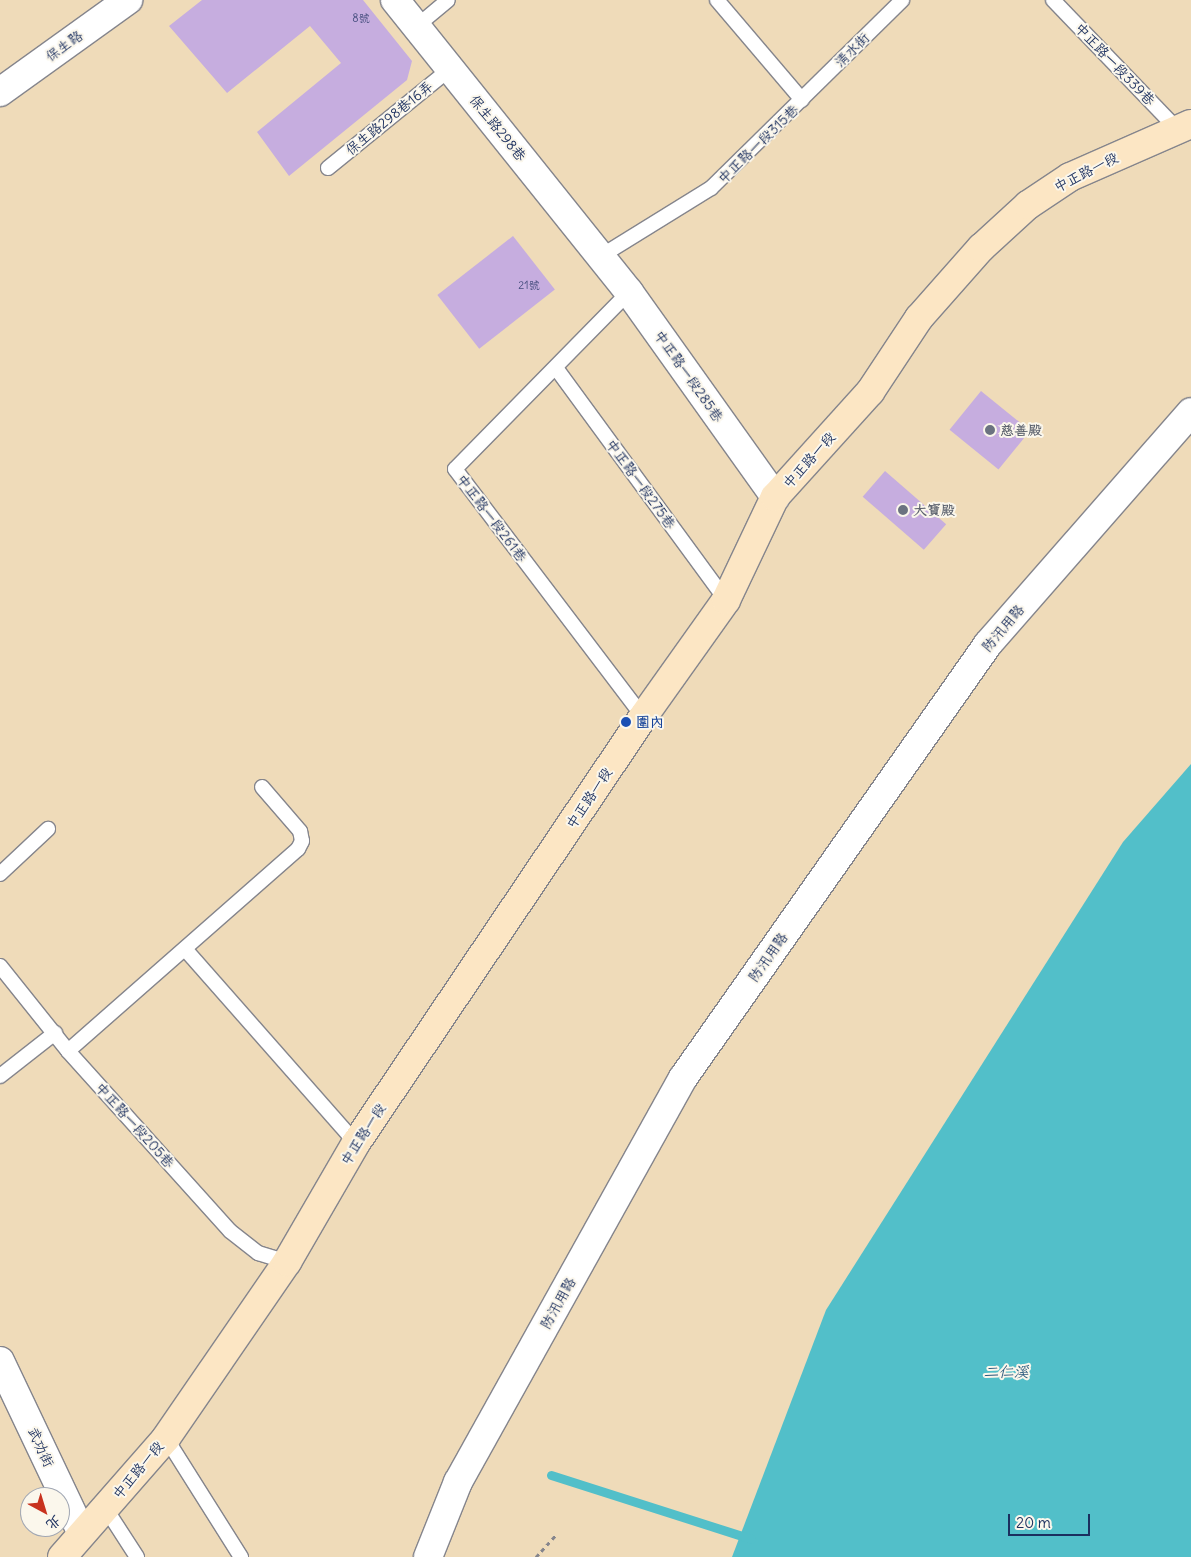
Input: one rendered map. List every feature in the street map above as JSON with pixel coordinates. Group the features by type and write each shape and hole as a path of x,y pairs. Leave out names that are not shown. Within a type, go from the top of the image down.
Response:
{"street":[{"name":"保生路","path":"0,92 128,0"},
{"name":"保生路298巷","path":"395,0 601,256"},
{"name":"中正路一段","path":"62,1557 106,1509 166,1438 287,1262 356,1143 643,717 726,600 775,497 870,392 919,318 987,242 1028,205 1070,177 1183,126"},
{"name":"中正路一段285巷","path":"601,256 629,292 775,497"},
{"name":"防汛用路","path":"428,1557 458,1482 683,1078 988,644 1191,412"},
{"name":"武功街","path":"0,1361 82,1534"}],"lane":[{"path":"417,26 448,0"},
{"name":"中正路一段315巷","path":"601,256 711,188 802,100 717,0"},
{"name":"清水街","path":"802,100 902,0"},
{"name":"中正路一段339巷","path":"1054,0 1183,126"},
{"name":"保生路298巷16弄","path":"328,168 451,68"},
{"name":"中正路一段261巷","path":"629,292 556,368 455,468 643,717"},
{"name":"中正路一段275巷","path":"556,368 726,600"},
{"path":"68,1051 298,849 302,841 300,831 262,787"},
{"path":"0,874 48,829"},
{"path":"185,949 356,1143"},
{"name":"中正路一段205巷","path":"0,966 68,1051 230,1231 258,1253 287,1262"},
{"path":"0,1076 55,1033"},
{"path":"166,1438 241,1557"},
{"path":"106,1509 137,1557"}],"path":[{"path":"536,1557 556,1535"}],"water":[{"name":"二仁溪","path":"1191,764 1191,1557 732,1557 826,1310 1123,842"}],"building":[{"path":"202,0 363,0 412,61 407,80 289,176 257,132 341,63 310,26 227,93 169,26"},
{"path":"513,236 555,290 479,349 437,295"},
{"name":"慈善殿","path":"981,391 1030,431 998,470 950,430"},
{"name":"大寶殿","path":"885,471 946,524 924,550 863,497"}],"waterway":[{"path":"551,1475 751,1539"}],"place":[{"name":"慈善殿","path":"990,430"},
{"name":"大寶殿","path":"903,510"},
{"name":"圍內","path":"626,722"}]}
